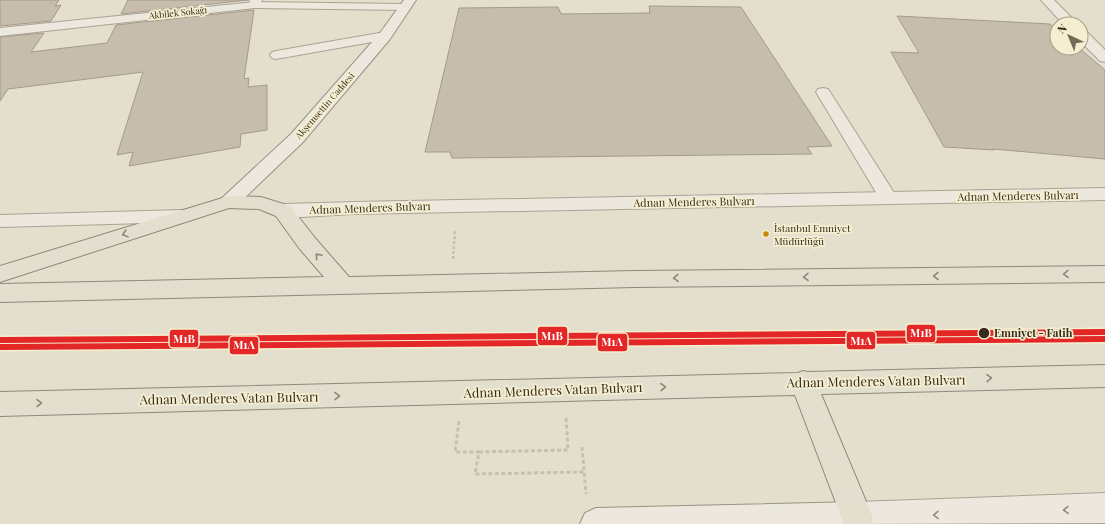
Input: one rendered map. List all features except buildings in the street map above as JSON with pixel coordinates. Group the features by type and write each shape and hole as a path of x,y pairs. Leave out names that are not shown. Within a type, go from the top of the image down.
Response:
{"main road":[{"path":"0,274 229,202 261,203 283,211 306,243 344,286"},
{"path":"0,293 627,279 1105,274"},
{"name":"Adnan Menderes Vatan Bulvarı","path":"0,404 462,393 803,382 1105,376"},
{"path":"803,382 858,521"}],"street":[{"path":"1047,0 1063,16"},
{"name":"Akşemsettin Caddesi","path":"229,202 297,138 385,36 408,4"},
{"path":"1089,42 1105,58"},
{"name":"Adnan Menderes Bulvarı","path":"283,211 354,208 1105,194"},
{"path":"591,513 858,521 1027,518 1105,508"}],"lane":[{"name":"Akbilek Sokağı","path":"0,32 255,2 408,4"},
{"path":"276,55 385,36"},
{"path":"823,92 889,198"},
{"path":"0,221 183,216"}],"path":[{"path":"451,283 455,229 461,229"},
{"path":"462,393 455,452 568,450 566,414"},
{"path":"582,446 584,472 591,513"},
{"path":"479,452 475,474 584,472"}],"transit line":[{"name":"M1B","path":"0,340 1105,332"},
{"name":"M1A","path":"0,347 1105,339"}],"place":[{"name":"İstanbul Emniyet Müdürlüğü","path":"766,234"},
{"name":"Emniyet - Fatih","path":"984,333"}]}
